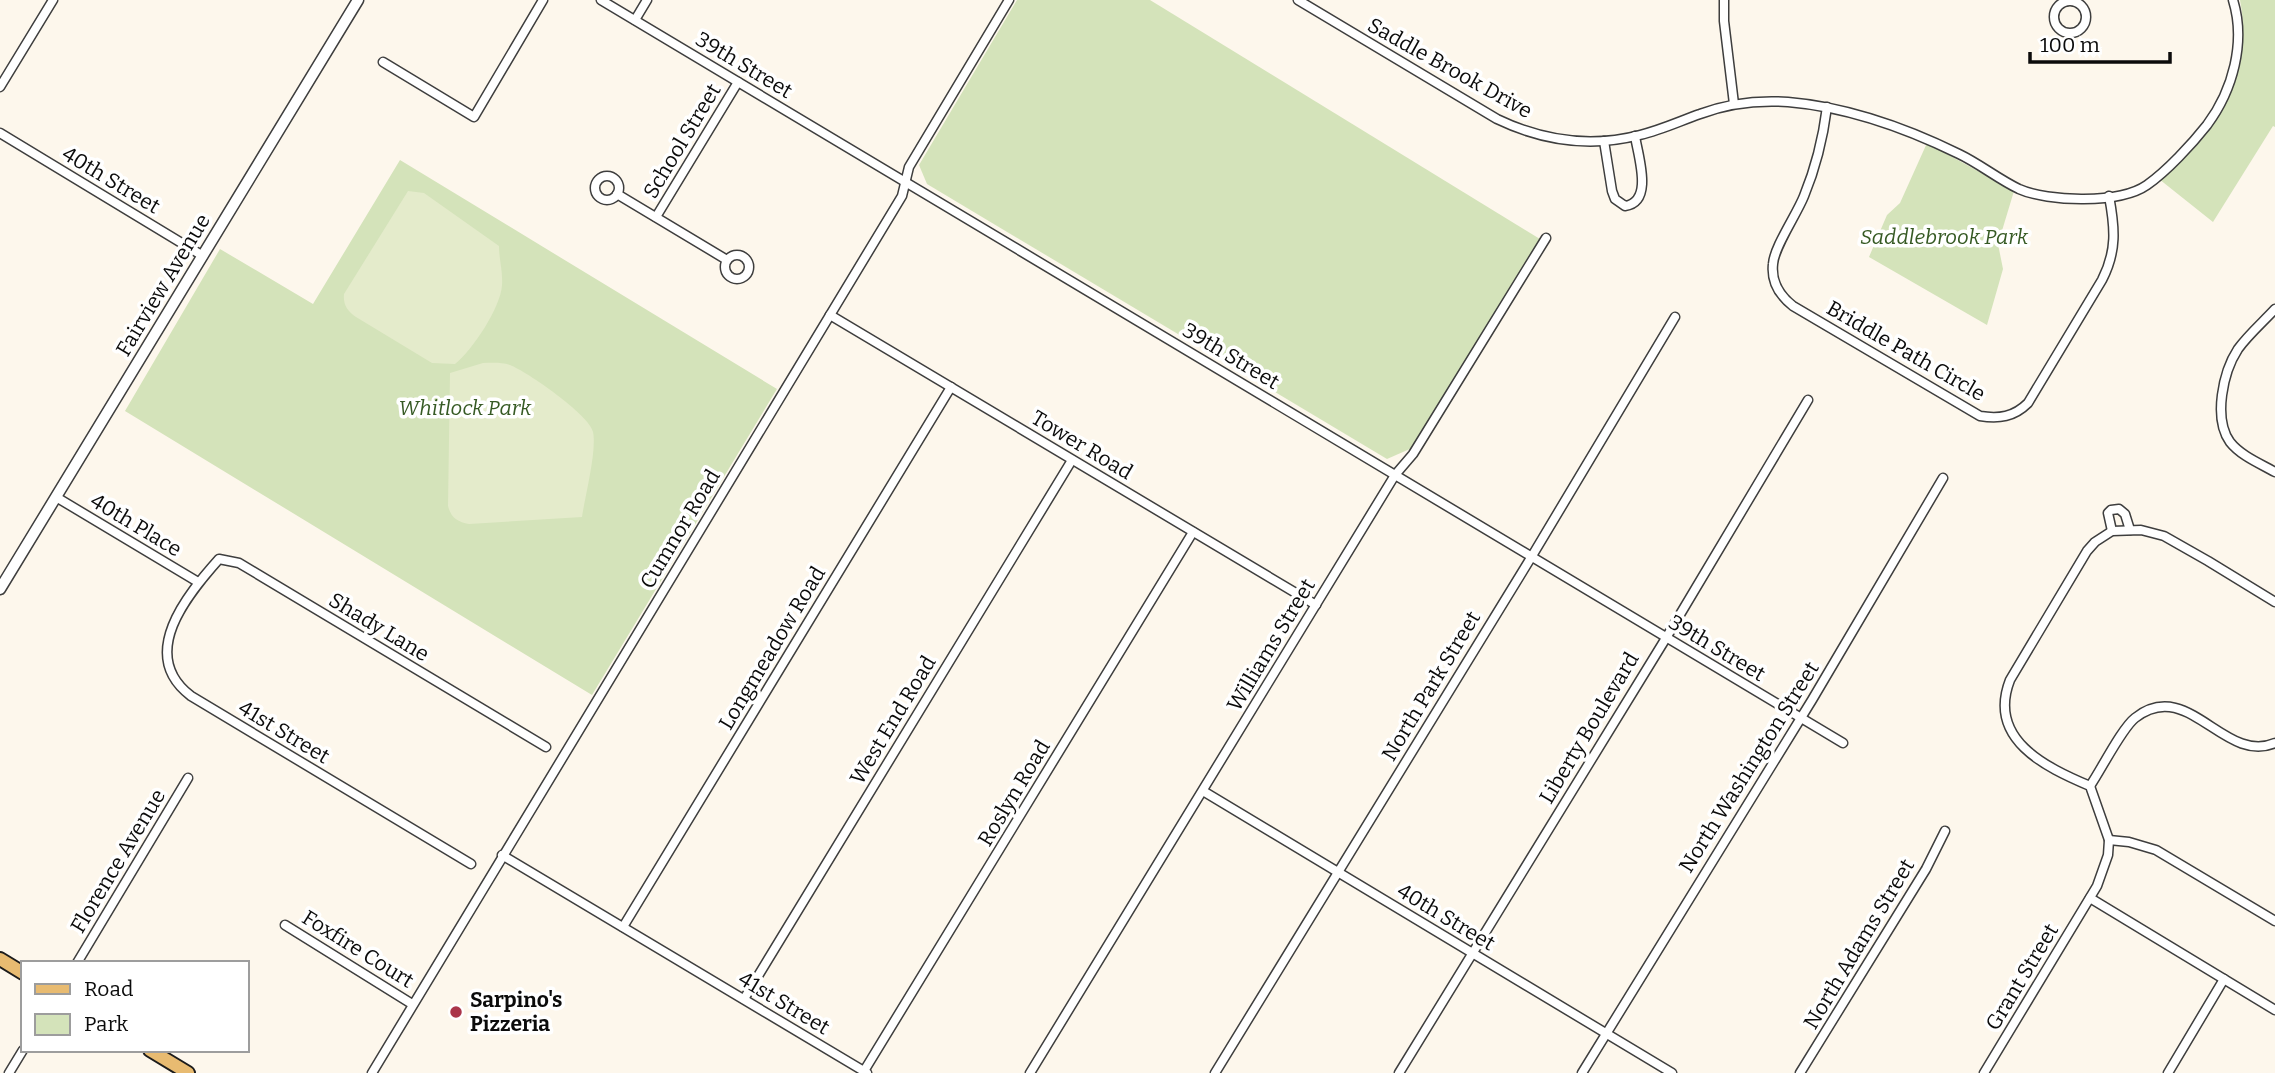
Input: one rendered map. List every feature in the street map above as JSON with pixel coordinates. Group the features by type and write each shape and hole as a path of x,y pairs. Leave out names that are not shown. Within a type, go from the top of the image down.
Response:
{"main road":[{"path":"0,959 21,972"},
{"path":"153,1052 188,1073"}],"street":[{"path":"0,87 53,0"},
{"name":"Fairview Avenue","path":"0,589 358,0"},
{"path":"383,61 474,117 543,0"},
{"name":"39th Street","path":"601,0 1843,743"},
{"path":"635,20 648,0"},
{"name":"Cumnor Road","path":"372,1073 902,195 909,167 1010,0"},
{"name":"Saddle Brook Drive","path":"1298,0 1497,119 1513,127 1555,139 1593,143 1635,136 1734,104 1772,101 1827,107 1883,122 1922,137 1961,155 2021,190 2062,198 2131,193 2147,185 2193,142 2213,117 2226,91 2237,58 2233,0"},
{"path":"1724,0 1734,104"},
{"path":"2073,1 2083,8 2086,19 2081,28 2068,32 2056,25 2054,13 2060,4 2073,1"},
{"name":"School Street","path":"656,217 738,82"},
{"name":"Briddle Path Circle","path":"1827,107 1819,155 1804,197 1775,255 1773,279 1780,293 1793,306 1980,416 2003,418 2028,403 2102,280 2112,261 2114,247 2109,196"},
{"name":"40th Street","path":"0,133 204,256"},
{"path":"1604,141 1612,191 1615,199 1626,206 1639,199 1643,188 1635,136"},
{"path":"617,194 727,260"},
{"name":"Williams Street","path":"1030,1073 1395,475 1413,454 1546,238"},
{"path":"2275,309 2238,349 2225,378 2221,401 2224,428 2230,442 2275,472"},
{"name":"Tower Road","path":"830,315 1316,605"},
{"name":"North Park Street","path":"1215,1073 1675,317"},
{"name":"Longmeadow Road","path":"623,927 951,387"},
{"name":"Liberty Boulevard","path":"1399,1073 1666,638 1808,400"},
{"name":"West End Road","path":"744,999 1072,460"},
{"name":"North Washington Street","path":"1582,1073 1800,718 1943,478"},
{"name":"40th Place","path":"56,497 198,582"},
{"path":"2112,531 2108,513 2119,509 2125,514 2127,530"},
{"path":"2275,602 2164,536 2146,530 2112,531 2087,551 2010,680 2005,695 2006,715 2012,733 2023,748 2065,775 2090,786 2109,841 2129,842 2156,850 2275,921"},
{"name":"Roslyn Road","path":"866,1072 1193,532"},
{"name":"Shady Lane","path":"198,582 219,559 239,563 546,747"},
{"name":"41st Street","path":"198,582 167,639 167,664 180,686 199,701 471,864"},
{"path":"2090,786 2131,722 2146,711 2159,707 2184,710 2247,747 2264,748 2275,743"},
{"name":"Florence Avenue","path":"78,961 188,778"},
{"name":"40th Street","path":"1203,791 1672,1073"},
{"name":"North Adams Street","path":"1800,1073 1926,869 1945,831"},
{"name":"Grant Street","path":"1984,1073 2097,886 2104,868 2109,841"},
{"name":"41st Street","path":"502,855 866,1072"},
{"path":"2090,898 2275,1010"},
{"name":"Foxfire Court","path":"285,925 412,1004"},
{"path":"2168,1073 2224,979"},
{"path":"9,1073 22,1052"}],"green space":[{"path":"1017,0 1150,0 1540,239 1412,448 1387,459 927,184 919,165"},
{"path":"2240,0 2275,0 2275,127 2273,126 2213,222 2159,179 2180,163 2198,144 2214,124 2226,102 2236,78 2241,53 2243,27"},
{"name":"Saddlebrook Park","path":"1927,143 2014,191 1998,244 2003,269 1987,325 1869,257 1887,215 1900,203"},
{"name":"Whitlock Park","path":"400,160 777,389 592,695 125,411 220,249 313,304"},
{"path":"408,191 424,193 499,246 502,285 497,305 477,339 455,364 432,363 356,317 345,304 344,294"},
{"path":"483,363 503,363 518,369 556,394 589,424 594,440 582,517 469,524 458,521 451,514 448,506 450,373"}],"place":[{"name":"Sarpino's Pizzeria","path":"456,1012"}]}
